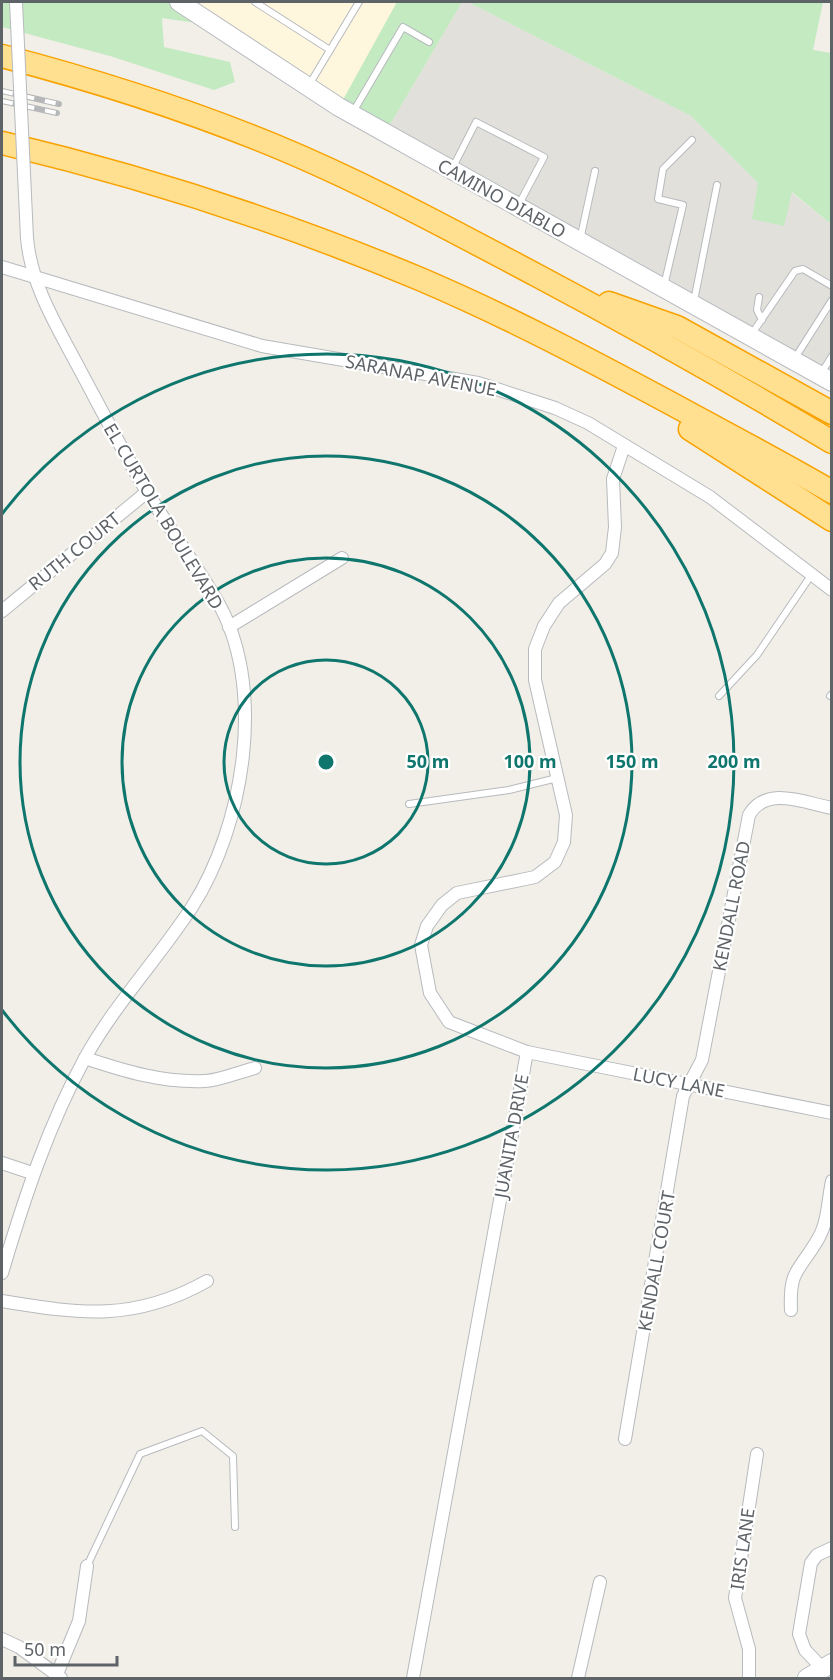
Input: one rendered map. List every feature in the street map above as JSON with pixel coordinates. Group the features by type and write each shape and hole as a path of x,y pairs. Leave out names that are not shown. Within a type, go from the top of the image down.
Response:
{"highway":[{"path":"2,56 136,95 275,146 381,194 727,379 831,442"},
{"path":"2,143 146,181 313,237 465,299 581,356 831,492"},
{"path":"564,290 644,313 677,327 831,412"},
{"path":"581,356 831,520"},
{"path":"727,379 782,399 831,426"}],"street":[{"name":"EL CURTOLA BOULEVARD","path":"2,1273 32,1173 61,1105 85,1058 193,905 222,844 242,775 244,731 244,691 229,627 218,602 147,492 77,364 33,276 27,238 16,2"},
{"name":"CAMINO DIABLO","path":"179,2 352,115 826,379"},
{"name":"SARANAP AVENUE","path":"2,267 262,345 478,383 555,408 588,423 737,515 831,590"},
{"name":"JUANITA DRIVE","path":"413,1678 527,1052 449,1022 430,993 421,945 427,926 442,905 457,893 535,877 555,862 565,832 566,815 535,680 535,649 541,631 559,603 605,564 612,553 615,534 613,478 624,446"},
{"name":"RUTH COURT","path":"2,610 147,492"},
{"path":"229,627 342,558"},
{"name":"KENDALL ROAD","path":"690,1084 702,1060 748,815 759,802 779,797 831,808"},
{"name":"LUCY LANE","path":"527,1052 831,1113"},
{"path":"85,1058 128,1072 170,1080 206,1081 255,1068"},
{"name":"KENDALL COURT","path":"625,1439 684,1096 690,1084"},
{"path":"2,1163 32,1173"},
{"path":"791,1310 790,1285 796,1269 821,1232 831,1180"},
{"path":"2,1301 70,1311 122,1311 182,1295 207,1281"},
{"name":"IRIS LANE","path":"749,1678 748,1649 735,1598 757,1454"},
{"path":"807,1678 829,1668 805,1650 799,1634 811,1563 817,1555 831,1548"},
{"path":"2,1639 19,1647 59,1676 79,1621 87,1566"},
{"path":"578,1678 600,1582"}],"lane":[{"path":"255,2 330,50"},
{"path":"308,88 359,2"},
{"path":"352,115 403,27 429,42"},
{"path":"451,170 477,122 544,157 517,206"},
{"path":"664,287 683,205 658,200 663,170 692,140"},
{"path":"579,241 596,171"},
{"path":"694,304 717,185"},
{"path":"749,337 795,271 803,270 831,286"},
{"path":"759,297 757,310 762,320"},
{"path":"793,361 831,300"},
{"path":"826,379 831,356"},
{"path":"719,696 757,655 812,574"},
{"path":"409,804 509,790 557,778"},
{"path":"87,1566 140,1454 202,1431 233,1456 235,1527"}],"shaded area":[{"path":"179,2 397,2 339,107"},
{"path":"462,2 468,2 691,116 758,183 791,192 831,224 831,382 385,133"}],"green space":[{"path":"2,2 179,2 217,26 162,18 164,47 230,62 235,82 214,90 110,56 2,27"},
{"path":"397,2 462,2 385,133 339,107"},
{"path":"468,2 823,2 813,50 831,53 831,224 792,192 784,226 752,219 758,183 691,116"}],"railway":[{"path":"2,91 59,104"},
{"path":"2,101 57,113"}]}
